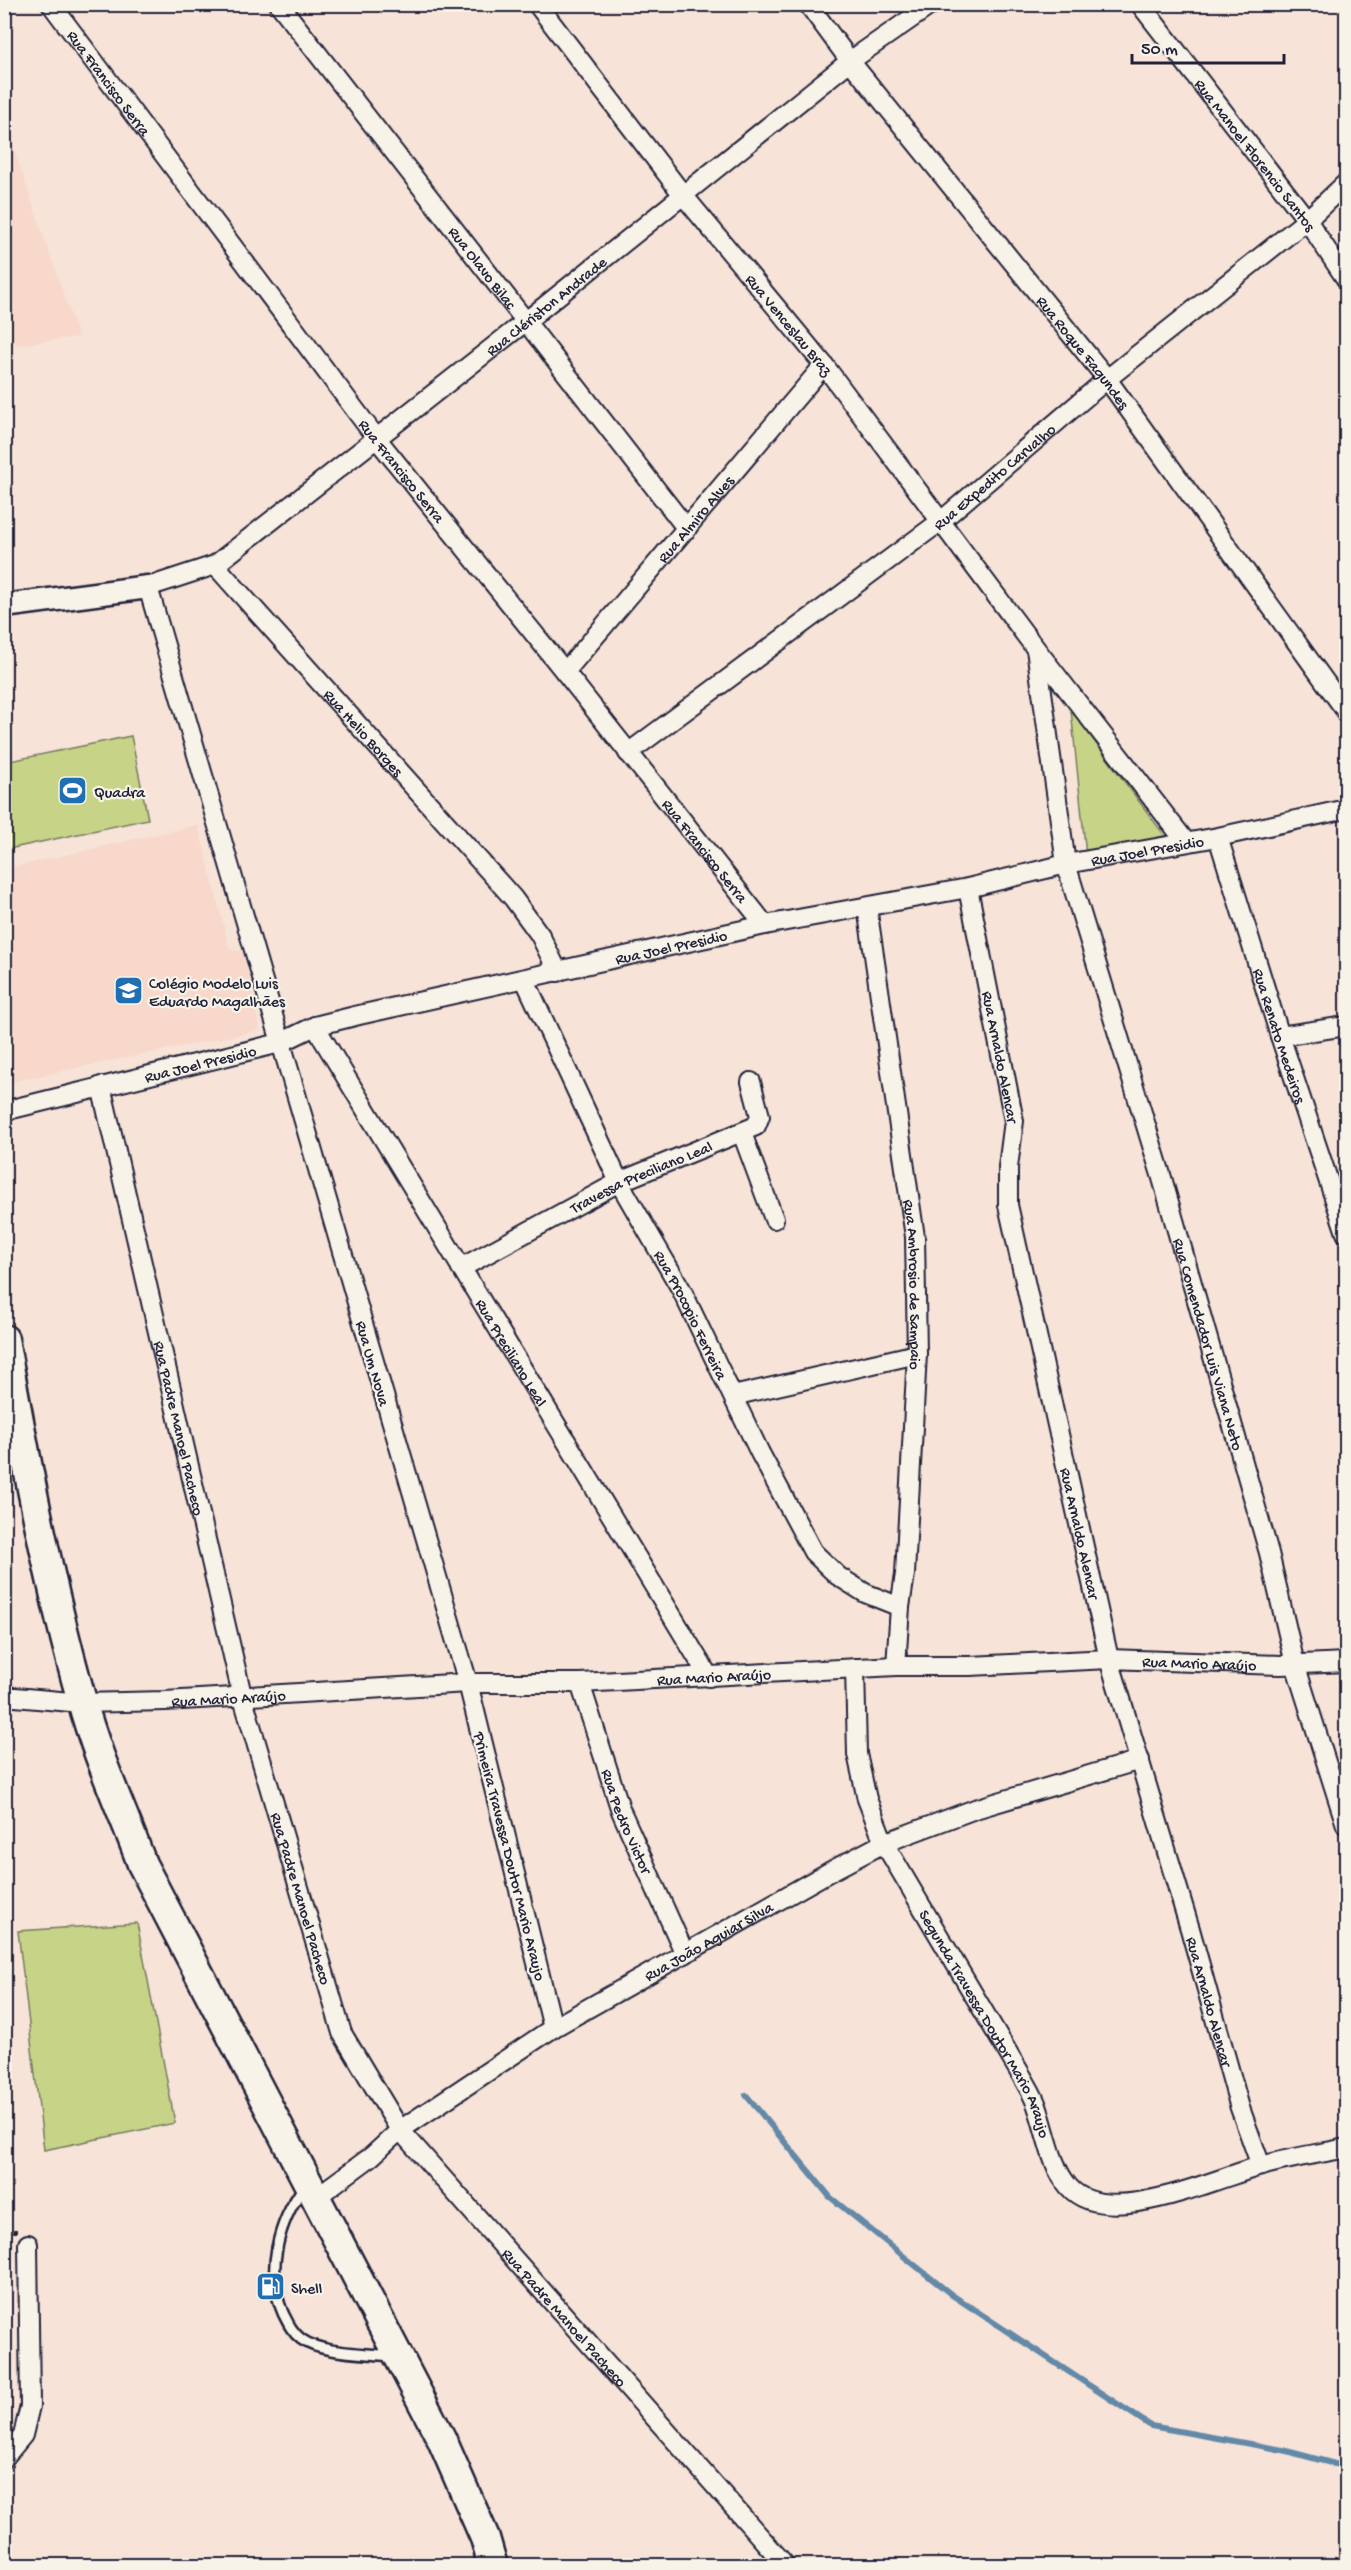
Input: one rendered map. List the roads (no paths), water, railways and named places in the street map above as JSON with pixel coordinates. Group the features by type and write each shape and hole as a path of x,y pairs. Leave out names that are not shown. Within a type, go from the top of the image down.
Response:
{"main road":[{"path":"4,1339 29,1477 57,1606 82,1703 142,1864 442,2439 485,2538 493,2565"}],"street":[{"name":"Rua Francisco Serra","path":"51,4 377,439 765,925"},
{"name":"Rua Olavo Bilac","path":"279,4 687,529"},
{"name":"Rua Venceslau Braz","path":"537,4 683,195 824,365 1036,649 1186,842"},
{"name":"Rua Roque Fagundes","path":"808,4 850,61 1107,379 1347,711"},
{"name":"Rua Clériston Andrade","path":"148,587 216,566 850,61 932,4"},
{"name":"Rua Manoel Florencio Santos","path":"1140,4 1307,220 1347,279"},
{"name":"Rua Expedito Carvalho","path":"628,753 941,521 1107,379 1307,220 1347,183"},
{"name":"Rua Almiro Alves","path":"565,672 824,365"},
{"name":"Rua Helio Borges","path":"216,566 513,898 540,936 558,972"},
{"path":"4,606 148,587"},
{"name":"Rua Um Nova","path":"148,587 468,1683"},
{"name":"Rua Comendador Luis Viana Neto","path":"1036,649 1066,864 1166,1190 1269,1553 1295,1664 1347,1825"},
{"name":"Rua Joel Presidio","path":"4,1111 280,1042 315,1026 765,925 968,888 1066,864 1218,837 1347,809"},
{"name":"Rua Renato Medeiros","path":"1218,837 1280,1036 1347,1233"},
{"name":"Rua Arnaldo Alencar","path":"968,888 1014,1121 1008,1167 1008,1205 1109,1659 1240,2108 1261,2166"},
{"name":"Rua Ambrosio de Sampaio","path":"867,907 915,1237 917,1353 906,1574 900,1607 896,1666"},
{"name":"Rua Procopio Ferreira","path":"525,980 619,1182 681,1289 813,1552 838,1576 865,1593 900,1607"},
{"name":"Rua Preciliano Leal","path":"315,1026 709,1677"},
{"path":"1280,1036 1347,1026"},
{"path":"751,1082 760,1116 756,1126 742,1133 774,1219"},
{"name":"Rua Padre Manoel Pacheco","path":"101,1086 242,1695 342,2034 400,2130 786,2565"},
{"name":"Travessa Preciliano Leal","path":"461,1268 619,1182 742,1133"},
{"path":"733,1396 917,1353"},
{"name":"Rua Mario Araújo","path":"4,1696 82,1703 165,1701 468,1683 580,1683 896,1666 970,1666 1109,1659 1295,1664 1347,1662"},
{"name":"Segunda Travessa Doutor Mario Araujo","path":"855,1668 857,1754 867,1799 884,1843 1023,2078 1036,2103 1057,2165 1064,2181 1071,2189 1079,2196 1094,2202 1123,2204 1155,2198 1261,2166 1347,2148"},
{"name":"Primeira Travessa Doutor Mario Araujo","path":"468,1683 553,2028"},
{"name":"Rua Pedro Victor","path":"580,1683 621,1811 685,1954"},
{"name":"Rua João Aguiar Silva","path":"311,2190 372,2157 400,2130 553,2028 604,2002 884,1843 975,1809 1140,1760"},
{"path":"4,2458 23,2435 30,2406 28,2244"}],"lane":[{"path":"311,2190 294,2200 280,2235 274,2264 276,2296 289,2327 302,2340 330,2350 398,2356"}],"waterway":[{"path":"746,2095 830,2197 952,2295 1151,2426 1283,2450 1346,2467"}],"place":[{"name":"Quadra","path":"73,791"},
{"name":"Colégio Modelo Luis Eduardo Magalhães","path":"128,991"},
{"name":"Shell","path":"270,2287"}]}
